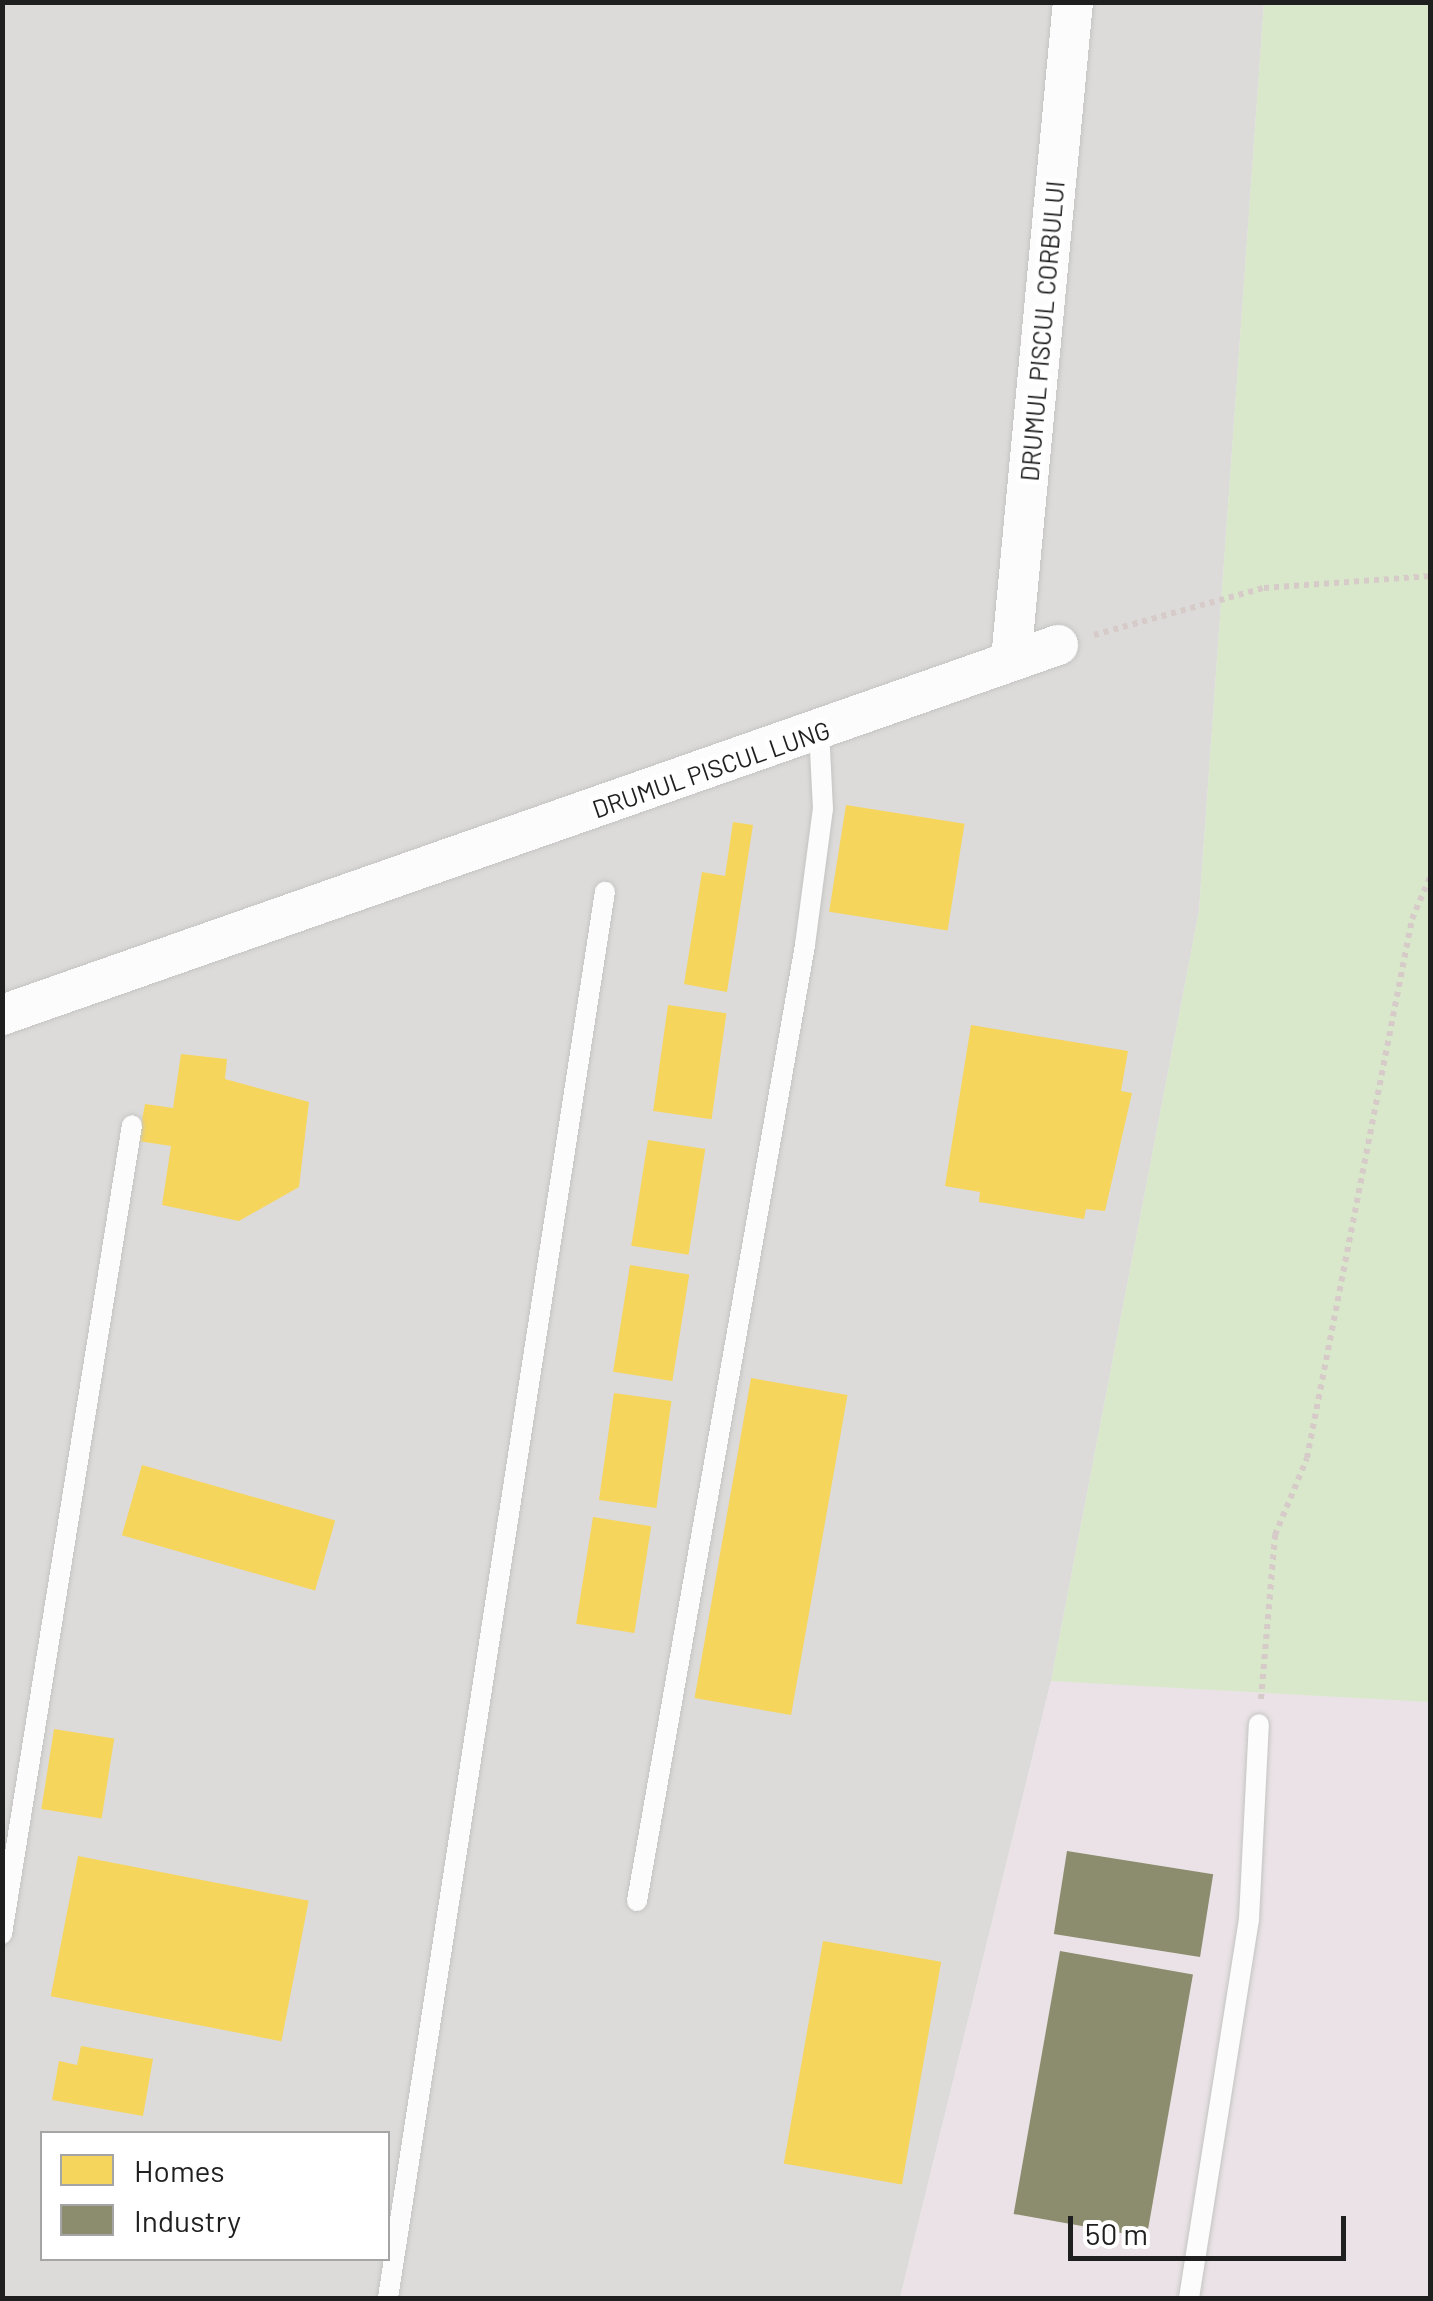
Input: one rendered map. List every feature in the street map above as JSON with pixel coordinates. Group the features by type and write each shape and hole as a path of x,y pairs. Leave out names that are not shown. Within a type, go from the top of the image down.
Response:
{"street":[{"name":"DRUMUL PISCUL CORBULUI","path":"1011,660 1073,2"},
{"name":"DRUMUL PISCUL LUNG","path":"2,1015 1058,646"}],"lane":[{"path":"638,1901 805,945 823,810 819,731"},
{"path":"388,2298 605,892"},
{"path":"2,1934 132,1125"},
{"path":"1189,2298 1249,1919 1259,1724"}],"path":[{"path":"1058,646 1264,588 1430,576"},
{"path":"1259,1724 1274,1535 1307,1458 1412,918 1430,877"}],"shaded area":[{"path":"3,3 1264,3 1199,911 1051,1681 900,2298 3,2298"},
{"path":"1051,1681 1430,1702 1430,2298 900,2298"}],"green space":[{"path":"1264,3 1430,3 1430,1702 1051,1681 1199,911"}],"building: Homes":[{"path":"846,805 965,824 948,930 829,912"},
{"path":"733,822 753,825 727,992 684,984 702,872 725,876"},
{"path":"668,1005 726,1013 712,1119 653,1111"},
{"path":"971,1025 1128,1051 1121,1091 1132,1093 1105,1211 1086,1209 1084,1219 979,1202 980,1192 945,1186"},
{"path":"181,1054 227,1059 225,1079 309,1102 299,1187 239,1221 162,1205 171,1146 138,1141 145,1104 173,1108"},
{"path":"648,1140 705,1149 689,1255 631,1246"},
{"path":"630,1265 689,1274 672,1381 613,1372"},
{"path":"751,1378 848,1395 791,1715 695,1698"},
{"path":"614,1393 671,1401 656,1508 599,1500"},
{"path":"142,1465 335,1520 315,1591 122,1535"},
{"path":"593,1517 651,1526 634,1633 576,1624"},
{"path":"54,1729 114,1739 102,1819 41,1809"},
{"path":"78,1856 309,1901 281,2041 51,1996"},
{"path":"823,1941 941,1962 902,2184 784,2164"},
{"path":"81,2046 153,2059 143,2116 52,2100 59,2061 77,2065"}],"building: Industry":[{"path":"1067,1851 1213,1874 1200,1957 1054,1934"},
{"path":"1060,1951 1193,1974 1147,2237 1014,2214"}]}
